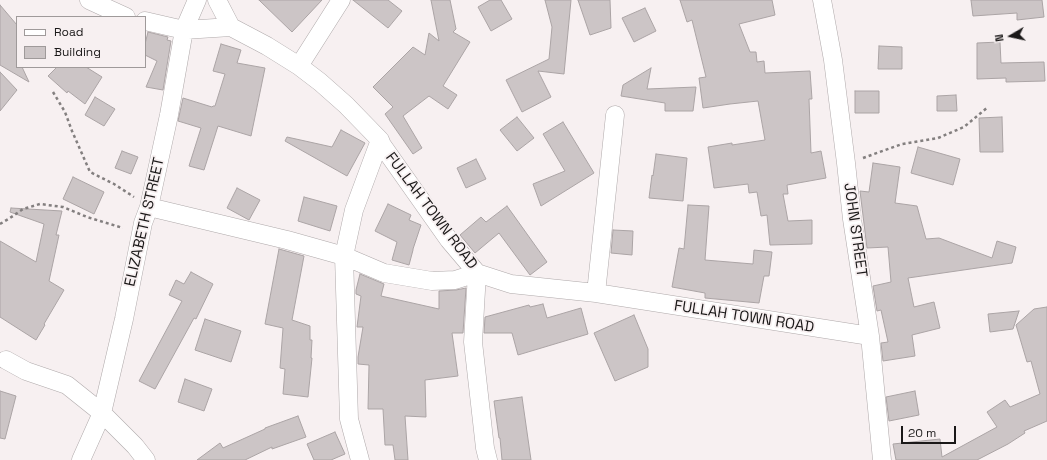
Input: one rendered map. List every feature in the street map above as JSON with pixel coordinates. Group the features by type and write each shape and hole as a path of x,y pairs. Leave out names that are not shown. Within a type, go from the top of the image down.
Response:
{"street":[{"path":"88,0 124,16"},
{"name":"ELIZABETH STREET","path":"81,460 102,413 124,319 143,223 150,207 184,30 197,0"},
{"path":"146,21 184,30 231,27 217,0"},
{"path":"299,66 341,0"},
{"name":"JOHN STREET","path":"822,0 833,60 852,219 870,336 882,460"},
{"name":"FULLAH TOWN ROAD","path":"231,27 267,46 299,66 346,104 380,140 449,240 477,273 511,284 596,293 870,336"},
{"path":"596,293 615,116"},
{"path":"360,460 349,419 344,256 354,210 380,140"},
{"path":"150,207 287,240 344,256 384,273 432,281 455,280 477,273 473,342 485,448 488,460"},
{"path":"6,360 26,371 67,385 102,413 135,446 146,460"}],"path":[{"path":"53,92 64,112 90,172 114,184 150,207"},
{"path":"846,163 902,144 938,138 964,127 988,107"},
{"path":"0,224 23,209 40,204 63,207 87,217 141,233"}],"building":[{"path":"259,0 322,0 292,32"},
{"path":"353,0 388,0 402,11 388,28"},
{"path":"431,0 450,0 456,29 453,32 470,42 443,86 457,95 448,109 429,96 403,116 422,148 413,154 385,114 393,107 373,87 413,47 425,55 429,33 439,41"},
{"path":"490,0 501,0 512,19 491,31 478,7"},
{"path":"545,0 571,0 564,74 538,71 551,97 522,112 506,80 549,59 552,27"},
{"path":"578,0 610,0 611,28 590,35"},
{"path":"680,0 772,0 775,15 739,24 750,52 756,52 757,62 764,61 765,73 810,71 812,99 809,99 811,153 821,151 826,178 787,185 788,194 783,194 788,221 812,220 812,244 770,245 767,215 761,216 757,192 749,193 748,184 714,188 708,147 765,140 758,101 703,108 699,78 706,77 692,20 687,22"},
{"path":"971,0 1042,0 1044,17 1017,20 1017,13 973,16"},
{"path":"0,5 16,24 16,68 22,68 29,82 0,65"},
{"path":"645,8 656,31 634,42 622,18"},
{"path":"148,32 168,37 167,40 171,41 163,90 146,87 157,61 146,56 146,40"},
{"path":"1000,42 1001,63 1044,62 1045,81 1006,82 1006,78 977,79 977,43"},
{"path":"221,44 241,50 237,63 265,68 251,136 218,126 204,170 189,166 201,128 178,121 183,98 212,107 215,106 225,74 213,71"},
{"path":"879,46 902,47 902,69 878,69"},
{"path":"56,68 88,68 102,77 85,104 68,91 67,93 48,76"},
{"path":"651,68 647,89 696,87 693,111 665,111 665,103 621,96 623,85"},
{"path":"0,72 17,90 0,111"},
{"path":"855,91 879,91 879,113 855,113"},
{"path":"956,95 957,111 937,111 937,96"},
{"path":"95,97 115,109 104,126 85,115"},
{"path":"517,117 534,138 517,151 500,130"},
{"path":"1002,117 1003,152 980,152 979,118"},
{"path":"563,122 594,173 541,206 533,184 565,171 543,134"},
{"path":"341,130 365,143 347,176 285,141 287,137 332,147"},
{"path":"918,147 960,159 953,185 911,173"},
{"path":"122,151 138,157 131,174 115,168"},
{"path":"656,154 687,158 683,201 649,198"},
{"path":"476,159 486,179 466,188 457,168"},
{"path":"873,163 900,167 895,203 917,206 926,239 939,238 992,258 997,241 1016,247 1012,263 908,278 914,307 934,302 940,328 912,335 915,356 883,361 881,343 888,342 881,310 877,311 873,286 891,282 888,247 867,248 860,191 869,192"},
{"path":"73,177 104,192 94,214 63,199"},
{"path":"237,188 260,200 249,220 227,208"},
{"path":"304,197 337,206 330,231 298,221"},
{"path":"388,204 411,215 409,220 421,225 409,265 392,260 397,242 375,231"},
{"path":"688,205 709,206 705,260 753,264 754,250 772,252 769,276 764,276 759,303 705,298 705,293 672,287 679,248 684,249"},
{"path":"507,206 547,262 530,275 499,233 475,253 460,235 481,217 486,222"},
{"path":"11,208 62,211 56,235 59,235 49,281 64,290 36,340 0,317 0,241 36,262 44,224 10,212"},
{"path":"613,230 633,231 632,255 611,253"},
{"path":"279,249 304,256 292,320 310,326 312,358 308,397 283,394 285,369 280,368 283,328 265,324"},
{"path":"191,272 213,284 196,319 194,318 155,389 139,381 182,301 169,295 176,280 184,284"},
{"path":"360,274 384,284 381,296 439,309 439,291 466,288 463,333 452,333 458,376 425,380 426,417 405,416 408,460 395,460 393,445 385,445 383,409 368,409 369,365 358,364 363,327 357,327 361,296 356,294 356,290"},
{"path":"543,304 547,318 581,308 588,334 518,355 512,333 484,333 485,317 529,305 530,307"},
{"path":"1047,307 1047,421 1024,431 1025,433 1008,444 977,460 896,460 893,444 940,439 942,457 997,427 987,412 1005,400 1010,407 1040,394 1031,361 1027,362 1016,325 1034,309"},
{"path":"1019,311 1013,329 990,332 988,314"},
{"path":"634,315 648,349 648,367 615,381 594,333"},
{"path":"205,319 241,331 231,362 195,350"},
{"path":"185,379 212,389 204,411 178,402"},
{"path":"0,391 16,396 5,439 0,438"},
{"path":"915,391 919,415 889,421 886,397"},
{"path":"522,397 531,460 502,460 494,401"},
{"path":"298,416 306,437 272,449 272,447 245,460 197,460 220,443 223,448 265,428"},
{"path":"335,432 345,454 331,460 314,460 307,444"}]}
